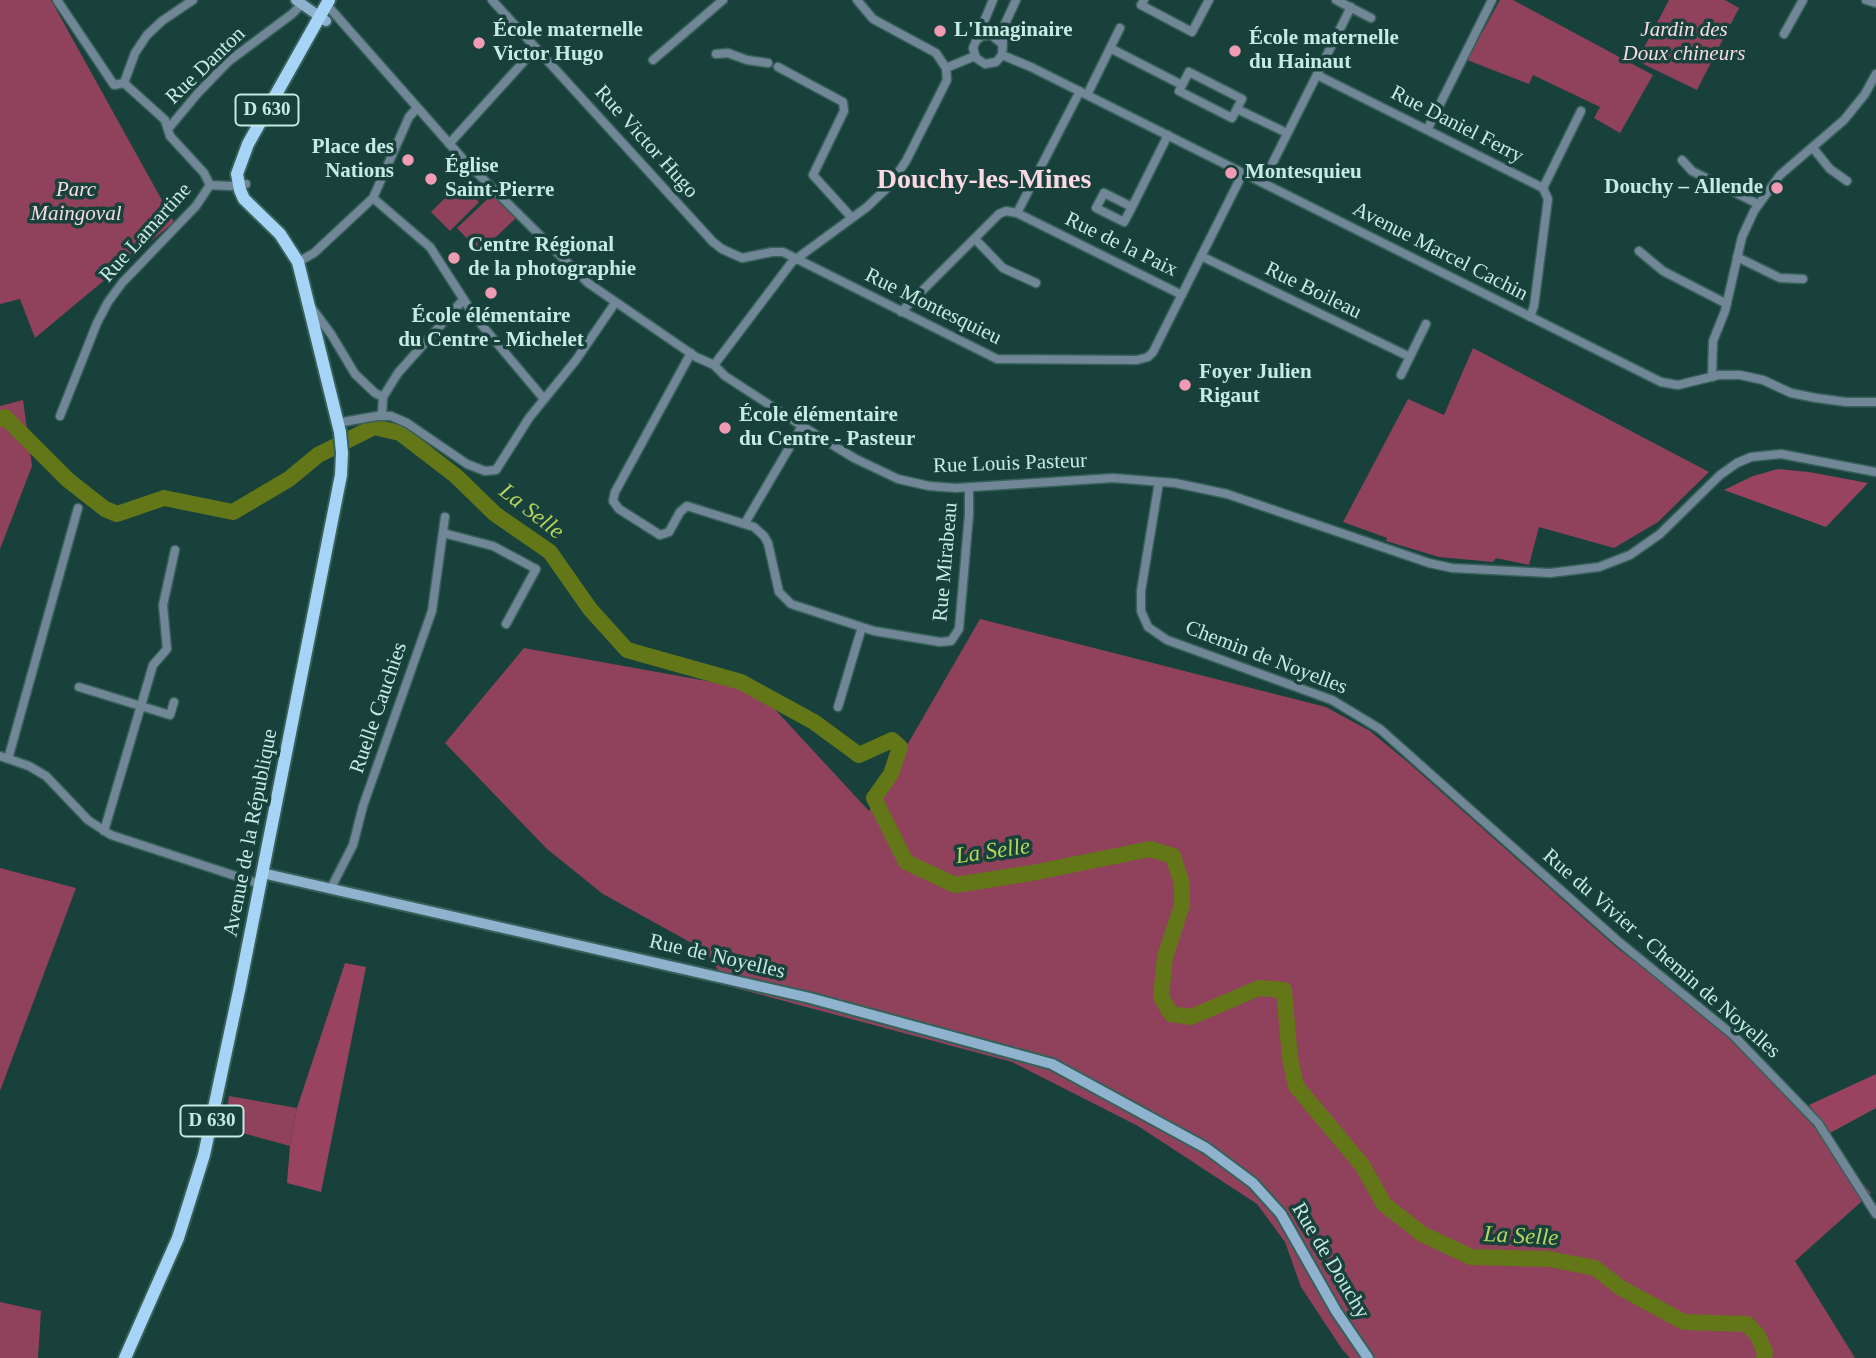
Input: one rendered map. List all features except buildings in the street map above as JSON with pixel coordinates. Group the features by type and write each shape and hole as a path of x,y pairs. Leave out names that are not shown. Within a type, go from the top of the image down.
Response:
{"main road":[{"name":"D 630","path":"242,185 238,169 244,151 328,9"},
{"name":"Avenue de la République","path":"125,1358 178,1238 201,1167 341,475 342,457 338,427 298,262 290,247 244,198 242,185"}],"street":[{"path":"57,0 114,85 124,83"},
{"path":"124,83 135,53 146,36 162,21 193,0"},
{"name":"Rue Victor Hugo","path":"492,0 713,242 738,257 748,258 776,251 796,259"},
{"path":"653,60 723,0"},
{"path":"714,365 796,259 879,196 902,167 947,80 946,68 932,50 873,19 857,0"},
{"path":"993,0 973,48 979,62 988,64 996,62 1002,55 1004,26 1016,0"},
{"path":"1144,0 1141,5 1192,32 1207,1"},
{"path":"1336,0 1371,18"},
{"path":"1427,130 1492,0"},
{"path":"1784,34 1803,0"},
{"path":"1866,0 1876,3"},
{"path":"299,2 328,9"},
{"name":"Rue Danton","path":"168,128 229,61 292,14 299,2"},
{"path":"1263,182 1351,8"},
{"name":"Rue Louis Pasteur","path":"328,9 449,144 580,276 615,303 714,365 725,376 802,426 870,467 898,479 929,486 969,487 1113,478 1159,482 1227,494 1443,566 1558,573 1599,567 1637,551 1666,528 1720,475 1744,460 1759,455 1781,454 1876,472"},
{"path":"901,312 1003,212 1017,213 1120,28"},
{"path":"977,40 984,35 991,35 1001,43"},
{"path":"449,144 536,48"},
{"path":"1110,48 1182,85"},
{"path":"716,54 728,53 747,60 768,63"},
{"name":"Avenue Marcel Cachin","path":"1002,55 1018,60 1661,382 1678,385 1712,377 1740,375 1763,380 1786,391 1829,400 1876,402"},
{"path":"946,68 975,57"},
{"path":"778,67 840,99 844,105 844,111 813,175 852,218"},
{"path":"1189,72 1242,99 1237,108 1232,118 1179,91 1189,72"},
{"path":"1712,377 1713,341 1727,304 1744,231 1758,204 1780,175 1814,148 1849,114 1876,74"},
{"name":"Rue Daniel Ferry","path":"1317,75 1543,188"},
{"path":"124,83 162,117 170,136 204,173 210,185"},
{"path":"298,262 314,253 373,198 409,117 417,108"},
{"path":"1237,108 1287,133"},
{"path":"1530,317 1535,301 1548,199 1543,188 1581,111"},
{"path":"1132,207 1168,135"},
{"path":"1814,148 1830,169 1847,181"},
{"path":"1682,160 1692,171 1758,204"},
{"name":"Rue Montesquieu","path":"796,259 997,359 1137,360 1148,357 1153,352 1243,173"},
{"name":"Rue Lamartine","path":"60,416 108,302 128,276 201,200 210,185 242,185"},
{"path":"373,198 430,247 463,300 500,349 544,399"},
{"name":"Rue de la Paix","path":"1017,213 1182,295"},
{"path":"975,239 1003,268 1036,283"},
{"path":"1639,251 1663,271 1727,304"},
{"name":"Rue Boileau","path":"1201,256 1410,357"},
{"path":"1737,257 1780,278 1803,279"},
{"path":"382,415 383,397 403,368 463,300"},
{"path":"338,427 382,415 391,416 407,423 467,464 496,471 526,424 576,360 615,303"},
{"name":"Avenue de la République","path":"309,305 331,334 355,374 372,391 383,397"},
{"path":"1401,375 1426,324"},
{"path":"691,353 613,495 614,504 664,536 682,509 687,506 754,527 766,540 776,584 784,599 809,612 862,627 838,707"},
{"path":"745,523 802,426"},
{"name":"Chemin de Noyelles","path":"1159,482 1141,591 1142,615 1148,627 1156,634 1339,703 1373,724 1396,743"},
{"name":"Rue Mirabeau","path":"862,627 940,642 948,643 954,639 959,629 970,514 969,487"},
{"path":"78,508 4,758 29,766 46,776 88,820 104,831 131,843 261,879"},
{"name":"Ruelle Cauchies","path":"331,888 353,845 363,806 432,611 445,516"},
{"path":"443,533 493,547 536,569 506,624"},
{"path":"104,831 153,665 167,649 163,605 175,550"},
{"path":"79,687 170,715 173,702"},
{"name":"Rue du Vivier - Chemin de Noyelles","path":"1396,743 1618,941 1733,1035 1818,1123 1876,1214"},
{"name":"Rue de Noyelles","path":"261,879 331,888 823,1002 1034,1057 1061,1068 1150,1117"},
{"name":"Rue de Douchy","path":"1150,1117 1222,1158 1246,1176 1268,1198 1286,1222 1336,1311 1368,1358"}],"green space":[{"name":"Parc Maingoval","path":"0,0 51,0 174,222 35,338 20,299 0,304"},
{"path":"1500,0 1513,0 1653,75 1620,133 1594,118 1600,107 1533,75 1529,84 1467,60"},
{"name":"Jardin des Doux chineurs","path":"1669,0 1725,0 1739,8 1697,90 1637,61"},
{"path":"460,183 479,202 450,231 431,212"},
{"path":"494,193 517,217 480,252 457,228"},
{"path":"1473,348 1709,472 1658,522 1614,548 1539,527 1529,565 1496,558 1493,562 1439,557 1386,541 1387,538 1343,522 1408,399 1444,415"},
{"path":"23,400 32,466 0,549 0,406"},
{"path":"980,619 1326,707 1370,731 1410,764 1617,948 1680,995 1719,1017 1871,1193 1795,1261 1855,1358 1350,1358 1301,1287 1285,1242 1257,1204 1138,1126 1012,1062 728,986 706,951 603,894 547,849 445,743 524,648 757,690 869,811"},
{"path":"0,868 76,888 0,1091"},
{"path":"229,1096 297,1108 290,1146 224,1128"},
{"path":"0,1302 41,1311 38,1358 0,1358"}],"shaded area":[{"path":"1778,469 1868,483 1826,527 1724,490 1753,476"},
{"path":"345,963 366,967 321,1192 287,1183 290,1146 297,1108"},
{"path":"1876,1074 1876,1108 1830,1133 1809,1105"}],"waterway":[{"name":"La Selle","path":"0,419 5,417 68,480 105,509 117,514 164,498 233,512 289,479 318,455 374,427 400,433 456,476 495,514 550,552 590,609 627,650 741,682 814,722 859,755 892,740 900,747 891,774 874,798 906,862 955,885 1032,873 1150,849 1173,856 1182,884 1182,905 1165,957 1161,997 1171,1014 1191,1017 1259,988 1284,990 1290,1058 1296,1086 1362,1165 1384,1204 1422,1234 1471,1257 1549,1259 1595,1268 1621,1288 1684,1322 1747,1324 1758,1336 1765,1352 1764,1358"}],"place":[{"name":"L'Imaginaire","path":"940,31"},
{"name":"École maternelle Victor Hugo","path":"479,43"},
{"name":"École maternelle du Hainaut","path":"1235,51"},
{"name":"Place des Nations","path":"408,160"},
{"name":"Montesquieu","path":"1231,173"},
{"name":"Église Saint-Pierre","path":"431,179"},
{"name":"Douchy – Allende","path":"1777,188"},
{"name":"Centre Régional de la photographie","path":"454,258"},
{"name":"École élémentaire du Centre - Michelet","path":"491,293"},
{"name":"Foyer Julien Rigaut","path":"1185,385"},
{"name":"École élémentaire du Centre - Pasteur","path":"725,428"}],"district":[{"name":"Douchy-les-Mines","path":"984,181"}]}
